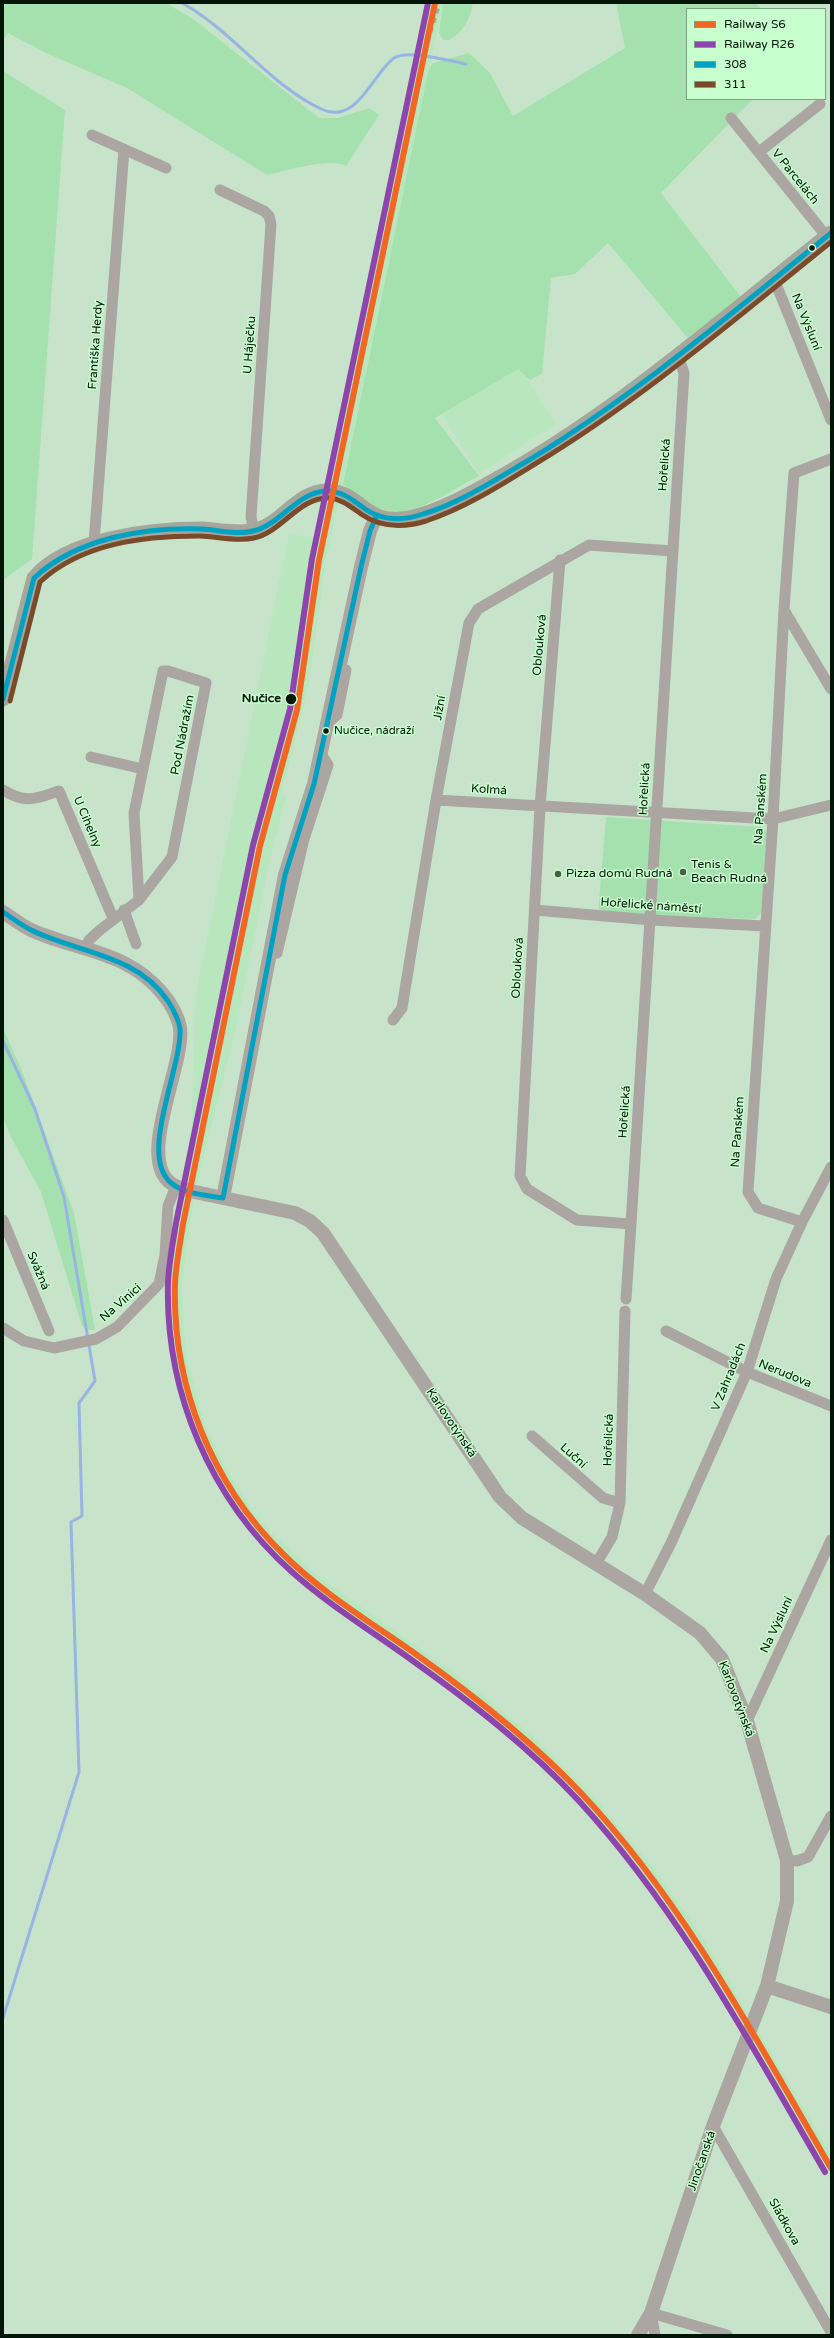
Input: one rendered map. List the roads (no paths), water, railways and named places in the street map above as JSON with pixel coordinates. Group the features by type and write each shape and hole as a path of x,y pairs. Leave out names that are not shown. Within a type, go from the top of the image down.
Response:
{"main road":[{"path":"3,699 34,578 43,567 54,560 94,543 145,534 179,530 254,531 269,525 297,504 322,491 343,494 376,517 389,519 410,518 469,495 530,460 649,379 829,235"}],"street":[{"name":"V Parcelách","path":"759,152 820,104"},
{"name":"V Parcelách","path":"731,118 829,235"},
{"path":"92,135 166,168"},
{"name":"Františka Herdy","path":"94,543 124,149"},
{"name":"U Háječku","path":"220,190 264,211 269,216 271,224 251,517 254,531"},
{"name":"Na Výsluní","path":"774,279 831,420"},
{"name":"Hořelická","path":"630,1224 651,920 672,551 684,373 678,356"},
{"name":"Na Panském","path":"802,1222 758,1208 748,1192 765,926 774,819 784,609 794,473 831,459"},
{"path":"223,1198 285,875 322,754 361,566 370,531 376,517"},
{"name":"Jižní","path":"393,1020 402,1008 436,800 469,623 478,609 560,560 589,545 672,551"},
{"name":"Oblouková","path":"560,560 540,807 520,1176 527,1189 576,1220 630,1224"},
{"path":"784,609 831,689"},
{"name":"Pod Nádražím","path":"86,949 89,940 113,918 139,900 172,857 206,683 163,671 134,813 139,900"},
{"path":"90,757 143,769"},
{"name":"U Cihelny","path":"3,790 17,798 31,800 59,791 113,918"},
{"name":"Kolmá","path":"436,800 540,807"},
{"path":"540,807 774,819 831,805"},
{"path":"124,910 136,944"},
{"name":"Hořelické náměstí","path":"535,910 651,920 765,926"},
{"path":"3,912 30,929 123,961 149,979 163,994 174,1011 180,1028 179,1045 159,1140 158,1158 165,1177 176,1186"},
{"name":"V Zahradách","path":"645,1594 671,1543 747,1372 776,1279 802,1222 831,1167"},
{"name":"Karlovotýnská","path":"176,1186 223,1198 295,1213 310,1221 323,1233 500,1497 522,1518 645,1594 700,1633 722,1659 747,1721 787,1860 787,1901 767,1986"},
{"name":"Na Vinici","path":"3,1328 24,1340 54,1348 96,1339 117,1327 160,1284 165,1255 168,1206 176,1186"},
{"name":"Svážná","path":"3,1220 49,1331"},
{"path":"626,1299 630,1224"},
{"name":"Hořelická","path":"596,1564 612,1537 620,1503 625,1311"},
{"name":"Nerudova","path":"666,1332 747,1372 831,1406"},
{"name":"Luční","path":"532,1436 603,1498 620,1503"},
{"name":"Na Výsluní","path":"747,1721 831,1540"},
{"path":"787,1860 797,1861 808,1857 831,1816"},
{"path":"767,1986 831,2007"},
{"name":"Jinočanská","path":"638,2335 650,2313 713,2126 767,1986"},
{"name":"Sládkova","path":"713,2126 831,2332"},
{"path":"655,2335 650,2313 727,2335"}],"waterway":[{"path":"182,3 218,28 284,86 321,109 334,112 344,110 354,105 363,96 386,65 394,58 400,56 418,55 466,64"},
{"path":"3,1041 35,1109 64,1197 95,1381 79,1403 82,1516 71,1522 79,1772 3,2018"}],"railway":[{"path":"428,42 440,3"}],"rail line":[{"name":"R26","path":"428,3 312,559 290,709 253,845 176,1223 168,1282 169,1323 175,1363 184,1403 198,1441 216,1477 238,1511 263,1543 292,1572 321,1596 435,1677 500,1727 541,1763 579,1801 650,1887 712,1979 825,2172"},
{"name":"S6","path":"435,3 319,560 297,710 260,846 183,1224 175,1283 176,1321 180,1358 189,1395 201,1430 216,1464 235,1496 258,1526 298,1569 348,1608 400,1643 482,1704 524,1738 582,1794 619,1836 654,1881 686,1927 746,2022 831,2168"}],"place":[{"name":"Nučice","path":"291,699"},
{"name":"Nučice, nádraží","path":"326,731"},
{"name":"Tenis & Beach Rudná","path":"683,872"},
{"name":"Pizza domů Rudná","path":"558,874"}]}
